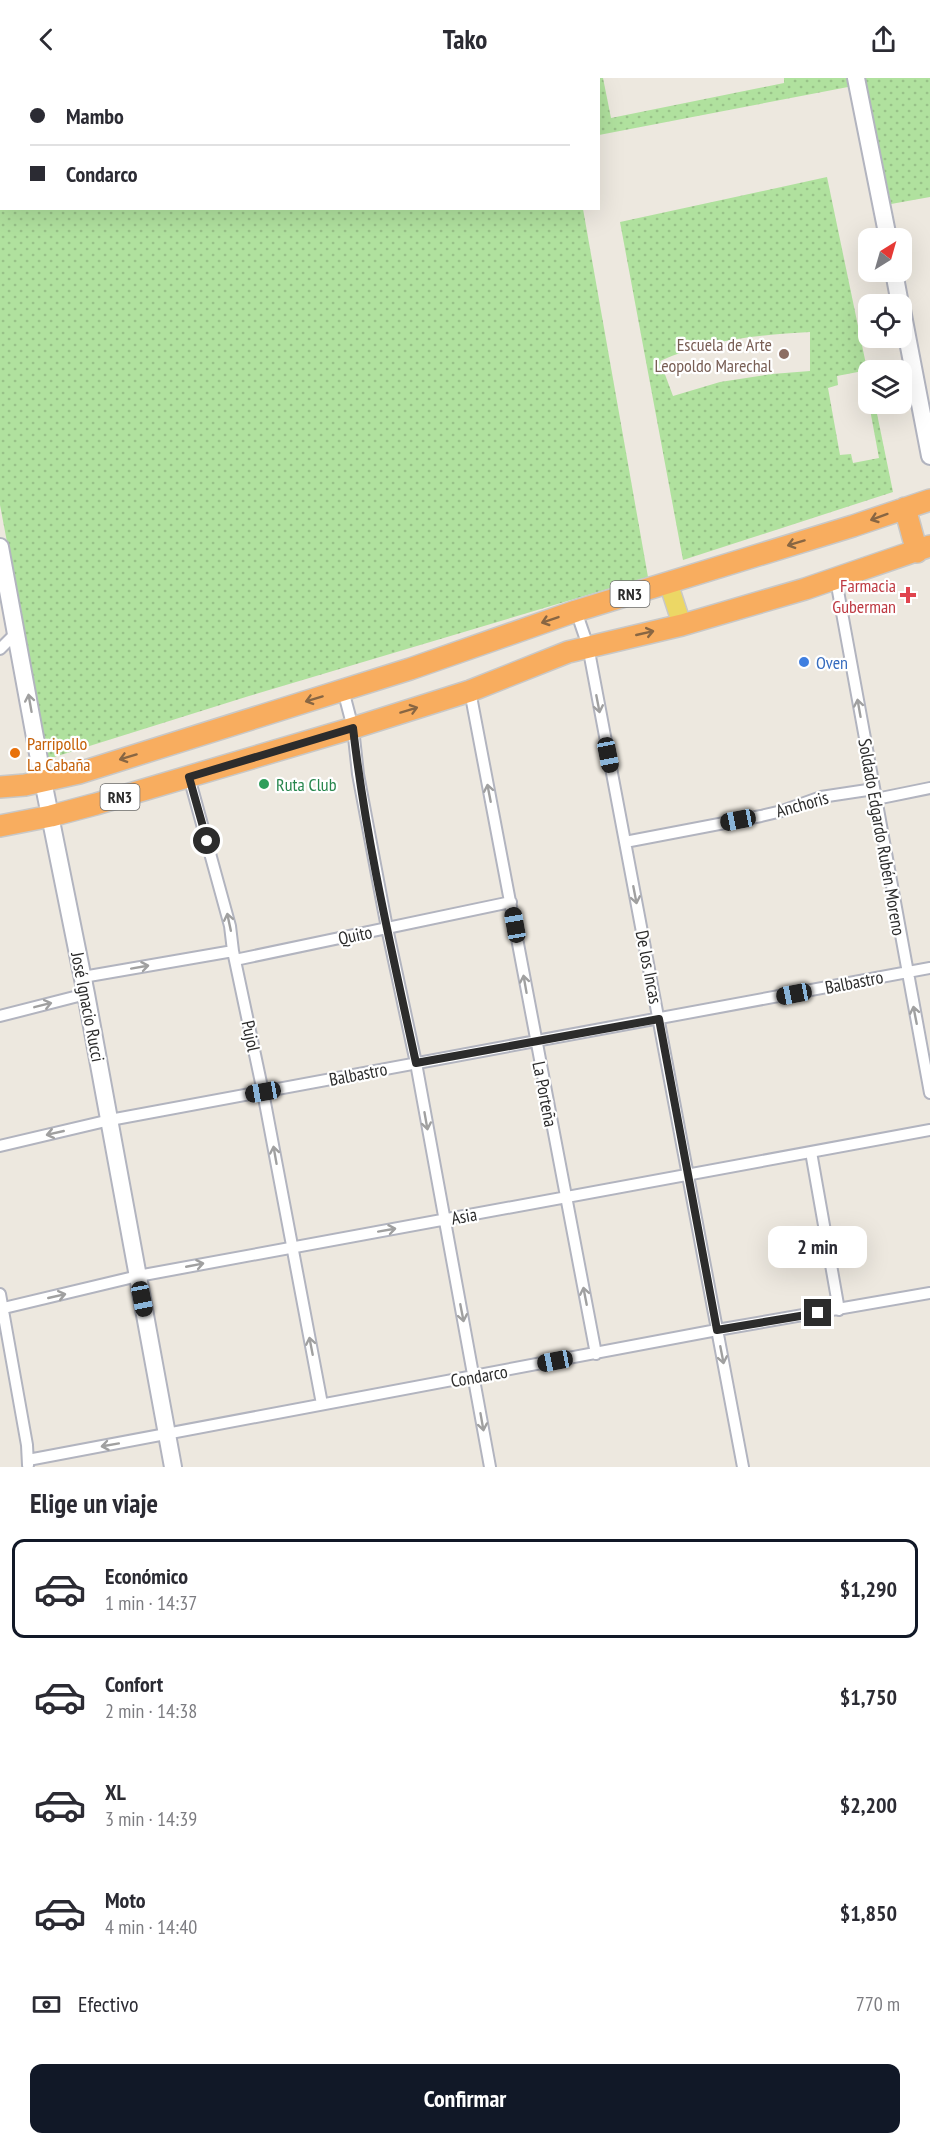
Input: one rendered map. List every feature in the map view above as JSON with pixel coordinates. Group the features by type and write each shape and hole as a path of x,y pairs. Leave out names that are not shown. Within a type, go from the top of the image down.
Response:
{"highway":[{"name":"RN3","path":"0,788 80,773 343,693 576,610 853,526 930,500"},
{"path":"905,508 924,549"},
{"name":"RN3","path":"1,824 51,816 189,777 470,691 588,646 682,625 836,580 924,549"}],"main road":[{"path":"668,582 682,625"}],"street":[{"path":"856,78 886,228"},
{"path":"909,348 930,456"},
{"name":"José Ignacio Rucci","path":"0,547 2,568 17,632 43,781 110,1120 173,1467"},
{"name":"Soldado Edgardo Rubén Moreno","path":"836,580 930,1093"},
{"name":"De los Incas","path":"576,610 588,646 743,1467"},
{"path":"0,649 17,632"},
{"name":"La Porteña","path":"470,691 596,1354"},
{"path":"343,693 353,728 358,774 387,928 416,1063 490,1467"},
{"name":"Pujol","path":"189,777 230,926 322,1404"},
{"name":"Anchoris","path":"625,842 761,816 820,797 930,788"},
{"name":"Quito","path":"82,977 234,956 511,902"},
{"name":"Balbastro","path":"0,1146 110,1120 930,968"},
{"path":"0,1016 86,994"},
{"name":"Asia","path":"1,1309 138,1276 930,1130"},
{"path":"811,1152 839,1310"},
{"name":"Condarco","path":"28,1463 322,1404 717,1330 930,1293"},
{"path":"0,1294 27,1445 28,1463"}],"green space":[{"path":"600,78 603,78 611,118 784,83 784,78 847,78 848,87 600,135"},
{"path":"865,78 930,78 930,197 891,204"},
{"path":"827,177 858,326 858,348 863,348 865,360 858,360 858,372 837,376 838,385 828,388 840,455 851,454 853,463 879,458 871,414 877,414 893,492 683,560 620,222","holes":["810,332 810,371 720,382 673,396 660,361 715,343"]},
{"path":"0,210 583,210 648,577 249,696 48,759 0,505"}],"place":[{"name":"Escuela de Arte Leopoldo Marechal","path":"784,354"},
{"name":"Farmacia Guberman","path":"908,595"},
{"name":"Oven","path":"804,662"},
{"name":"Parripollo La Cabaña","path":"15,753"},
{"name":"Ruta Club","path":"264,784"}],"route":[{"path":"207,841 189,777 353,728 362,796 416,1063 659,1019 717,1330 818,1313"}]}
